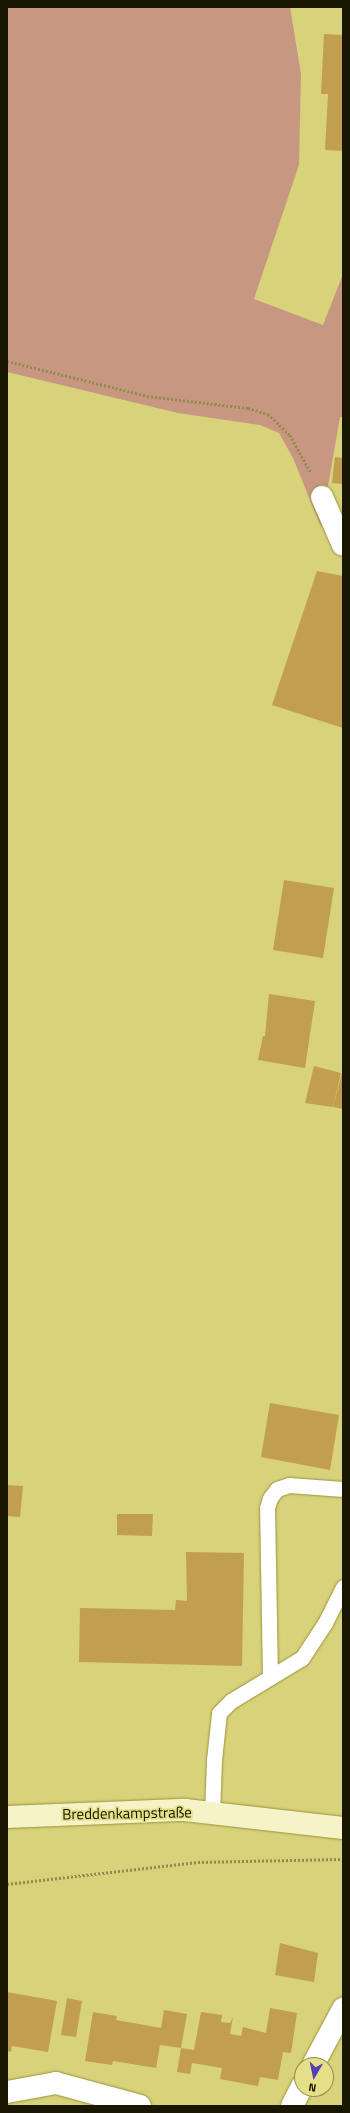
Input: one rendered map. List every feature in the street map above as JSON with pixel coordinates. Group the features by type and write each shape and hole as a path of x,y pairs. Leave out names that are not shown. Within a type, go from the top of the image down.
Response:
{"street":[{"path":"322,497 343,546"},
{"name":"Breddenkampstraße","path":"7,1817 184,1810 343,1828"},
{"path":"317,2057 343,2009"},
{"path":"7,2092 56,2082 140,2106"},
{"path":"292,2106 296,2097"}],"lane":[{"path":"270,1677 267,1508 270,1498 277,1489 289,1485 343,1489"},
{"path":"212,1813 214,1760 220,1713 231,1701 302,1658 325,1622 343,1587"}],"path":[{"path":"7,361 147,396 248,408 268,414 290,435 312,474 322,497"},
{"path":"7,1884 198,1862 343,1860"}],"shaded area":[{"path":"7,7 290,7 301,74 299,165 254,299 323,325 343,274 343,417 340,417 321,527 293,458 279,433 260,425 178,413 7,372"}],"building":[{"path":"324,34 343,35 343,151 325,150 328,94 321,94"},
{"path":"335,457 343,458 343,484 332,483"},
{"path":"317,571 343,576 343,728 272,705"},
{"path":"284,880 334,888 323,958 273,950"},
{"path":"269,994 315,1001 305,1068 258,1060 263,1036 265,1036"},
{"path":"314,1066 341,1073 333,1107 305,1103"},
{"path":"343,1073 343,1109 333,1107"},
{"path":"270,1403 339,1415 330,1470 261,1457"},
{"path":"7,1485 23,1486 20,1517 7,1516"},
{"path":"117,1514 153,1514 152,1536 117,1535"},
{"path":"186,1552 244,1553 242,1666 79,1662 80,1608 175,1610 176,1600 187,1601"},
{"path":"280,1943 318,1953 314,1982 275,1975"},
{"path":"7,1992 57,2001 48,2052 12,2046 11,2052 7,2051"},
{"path":"67,1998 82,2001 76,2037 61,2035"},
{"path":"270,2008 297,2013 291,2053 283,2052 278,2080 260,2077 258,2086 220,2079 222,2068 192,2063 190,2074 177,2072 181,2048 194,2050 201,2012 222,2015 221,2022 230,2023 233,2017 230,2034 241,2036 243,2027 266,2033"},
{"path":"164,2010 187,2014 181,2048 160,2045 156,2068 113,2061 112,2065 85,2061 93,2012 117,2016 116,2020 161,2028"}]}
